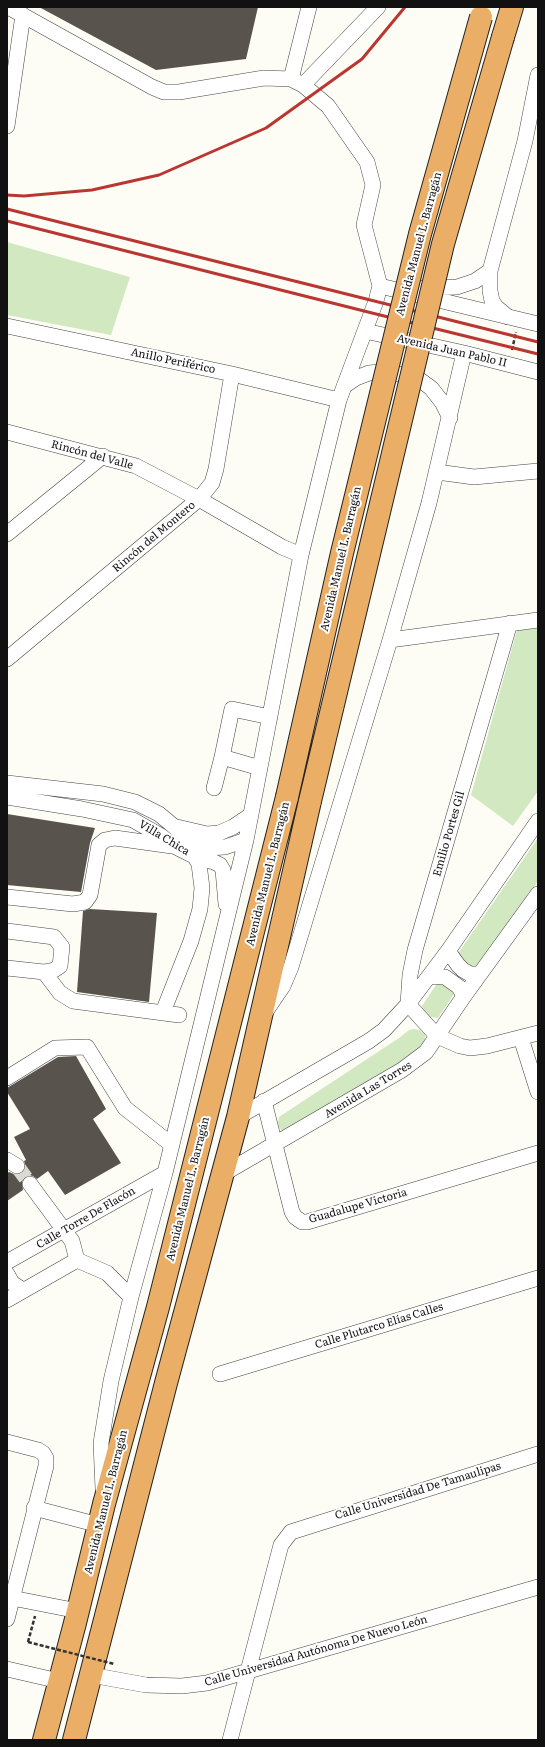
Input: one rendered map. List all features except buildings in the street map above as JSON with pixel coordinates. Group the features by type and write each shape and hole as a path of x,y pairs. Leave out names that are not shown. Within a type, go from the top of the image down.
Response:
{"highway":[{"path":"74,1740 166,1383 238,1116 310,801 443,244 512,7"},
{"name":"Avenida Manuel L. Barragán","path":"44,1740 104,1504 158,1308 287,797 340,560 420,234 482,12"}],"street":[{"path":"8,7 152,88 164,92 179,92 264,78 297,82 328,106 367,162 373,185 364,225 369,250 380,286 376,301 342,393 301,555 246,840 172,1145 131,1297 111,1381 101,1444 104,1504"},
{"path":"297,82 309,7"},
{"path":"297,82 378,7"},
{"path":"7,126 23,15"},
{"path":"514,318 496,307 492,301 490,291 490,271 531,142 538,76"},
{"path":"376,269 384,278 394,284 429,288 449,288 462,286 475,281 490,271"},
{"path":"380,286 538,324"},
{"name":"Anillo Periférico","path":"7,326 232,374 342,393"},
{"name":"Avenida Juan Pablo II","path":"365,331 464,353 538,372"},
{"path":"260,1020 283,986 291,967 390,640 450,418 464,353"},
{"path":"342,393 356,378 369,373 380,372 399,374 420,380 431,388 442,402 450,418"},
{"name":"Rincón del Montero","path":"7,659 199,499 212,483 216,469 232,374"},
{"name":"Rincón del Valle","path":"7,432 103,456 136,466 199,499 282,547 301,555"},
{"path":"7,534 103,456"},
{"path":"436,472 474,477 538,471"},
{"path":"390,640 538,620"},
{"name":"Emilio Portes Gil","path":"408,1004 410,975 415,950 510,623"},
{"path":"214,788 232,709 270,717"},
{"path":"222,757 260,768"},
{"name":"Villa Chica","path":"7,783 103,794 135,802 147,807 176,827 199,846 206,848 226,847 246,840"},
{"name":"Villa Chica","path":"7,797 82,809 133,820 161,836 174,846 195,857 220,865 223,870 227,917"},
{"path":"115,797 116,816"},
{"path":"176,827 208,834 219,833 233,828 251,815"},
{"path":"238,1116 370,1041 384,1030 408,1004 448,951 538,821"},
{"path":"7,897 73,904 84,902 90,896 99,845 105,840 115,838 174,846"},
{"path":"163,1012 191,941 200,909 202,888 199,864 195,857"},
{"name":"Avenida Las Torres","path":"223,1174 402,1070 426,1052 464,996 538,894"},
{"path":"523,915 538,911"},
{"path":"7,931 54,937 59,941 62,947 60,966 54,970 44,972 7,968"},
{"path":"448,951 458,966 463,970 470,974 480,974"},
{"path":"44,972 60,993 73,1001 179,1015"},
{"path":"429,976 445,976 459,987 464,996"},
{"path":"408,1004 438,1036 460,1046 470,1048 521,1038 538,1033"},
{"path":"521,1038 538,1092"},
{"path":"7,1078 55,1048 88,1047 125,1108 172,1145"},
{"name":"Guadalupe Victoria","path":"264,1101 276,1143 292,1212 299,1220 307,1222 538,1153"},
{"name":"Calle Torre De Flacón","path":"7,1262 165,1173"},
{"path":"30,1184 74,1246 76,1260"},
{"path":"76,1260 107,1273 131,1297"},
{"path":"7,1300 76,1260"},
{"path":"7,1274 12,1283 23,1290"},
{"name":"Calle Plutarco Elías Calles","path":"220,1374 538,1278"},
{"path":"7,1442 38,1450 43,1453 46,1458 46,1466 34,1508 7,1619"},
{"name":"Calle Universidad De Tamaulipas","path":"247,1673 281,1545 291,1532 538,1454"},
{"path":"34,1508 99,1525"},
{"name":"Calle Universidad Autónoma De Nuevo León","path":"91,1675 146,1685 182,1686 207,1683 247,1673 538,1587"},
{"path":"12,1598 78,1611"},
{"path":"7,1669 59,1681"},
{"path":"230,1740 247,1673"}],"path":[{"path":"509,364 514,318"},
{"path":"35,1613 28,1642 114,1664"}],"green space":[{"path":"7,242 130,277 111,335 7,315"},
{"path":"538,628 538,791 513,826 471,795 517,630"},
{"path":"538,838 538,881 480,965 471,967 465,965 459,957 459,952"},
{"path":"438,982 450,984 454,994 438,1018 430,1017 424,1012 422,1006"},
{"path":"409,1030 420,1030 425,1035 425,1042 408,1061 287,1132 282,1131 279,1127 279,1117"}],"tunnel":[{"path":"17,1166 30,1184"}],"railway":[{"path":"7,195 24,196 92,190 159,175 266,128 362,59 405,7"},
{"path":"7,209 538,342"},
{"path":"7,221 538,354"}]}
